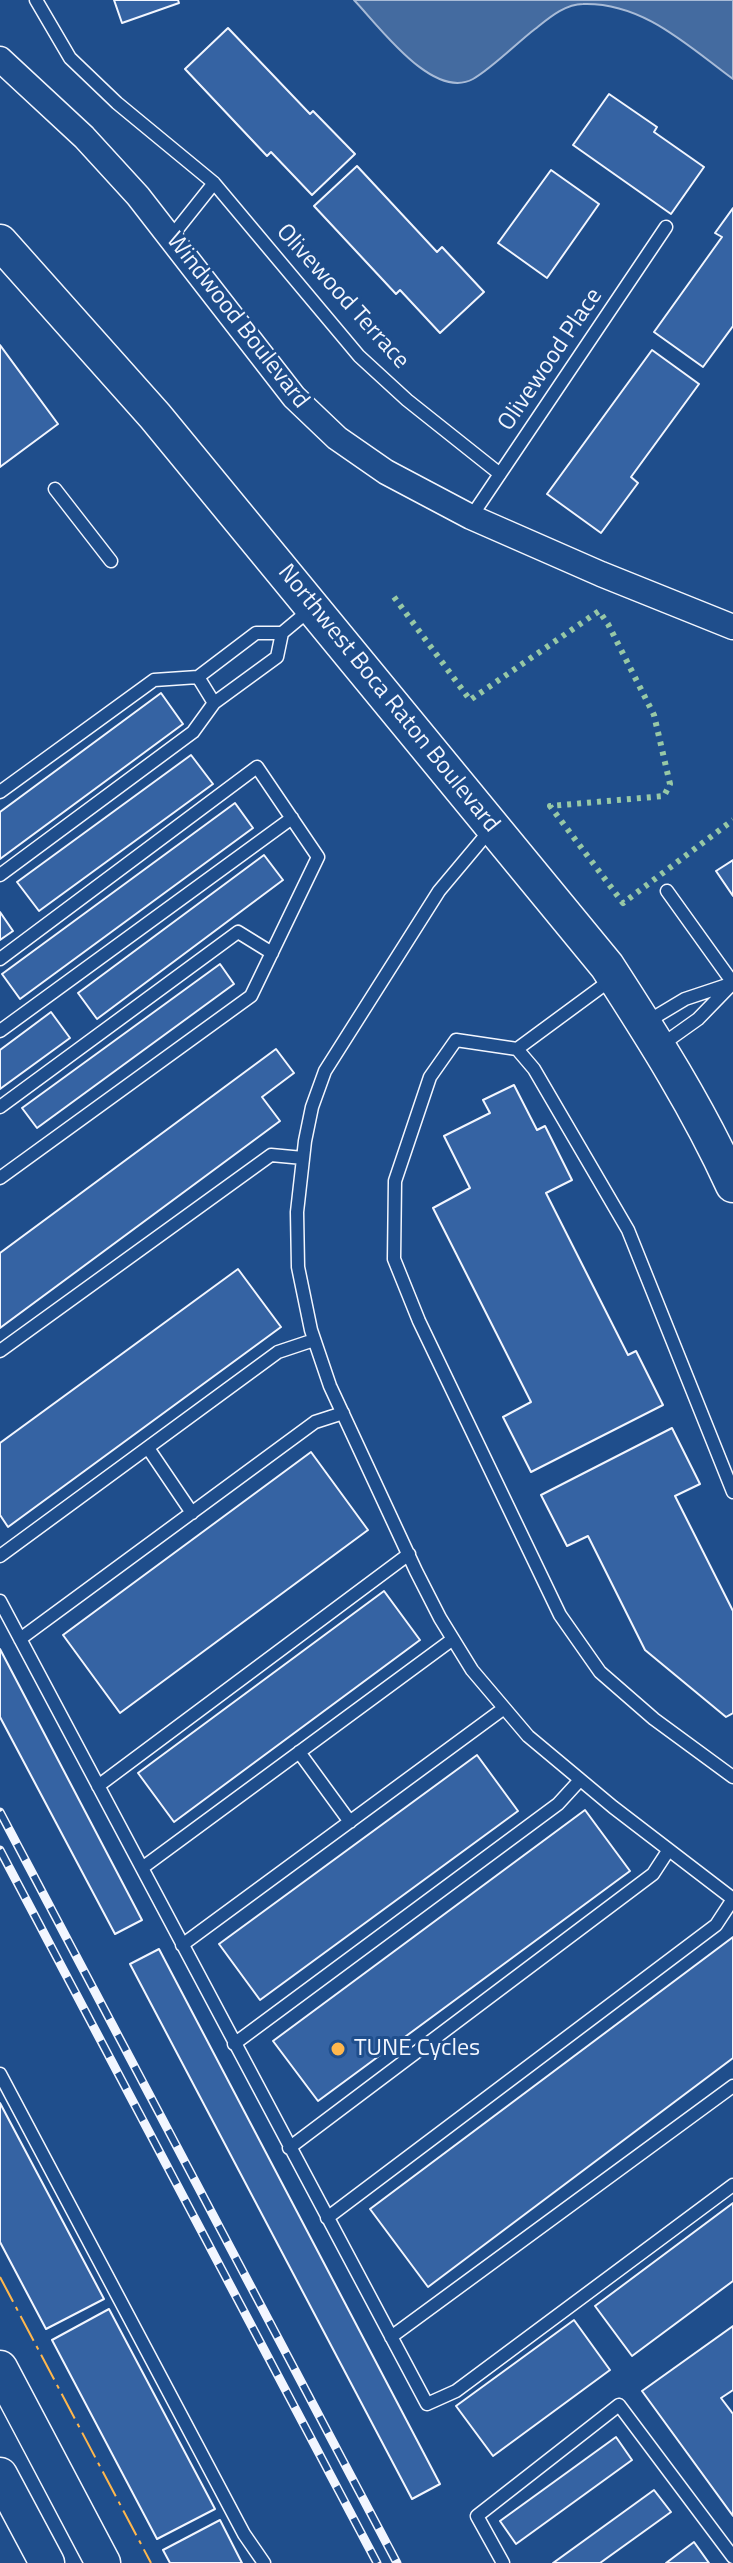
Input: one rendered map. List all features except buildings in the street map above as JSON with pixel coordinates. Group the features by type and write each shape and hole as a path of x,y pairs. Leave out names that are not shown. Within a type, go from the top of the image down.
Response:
{"street":[{"name":"Windwood Boulevard","path":"0,59 84,137 138,196 294,397 315,419 361,456 471,517 733,627"},
{"name":"Northwest Boca Raton Boulevard","path":"0,242 155,416 615,978 652,1035 733,1185"},
{"path":"0,2368 103,2563"},
{"path":"0,2475 47,2563"}],"lane":[{"name":"Olivewood Terrace","path":"36,0 70,58 117,103 214,183 359,356 407,400 500,474"},
{"path":"171,237 214,183"},
{"name":"Olivewood Place","path":"471,517 666,227"},
{"path":"55,489 111,561"},
{"path":"0,792 154,680 198,677 256,633 282,633 313,608"},
{"path":"0,875 193,732 214,703 277,657 282,633"},
{"path":"198,677 214,703"},
{"path":"0,959 257,767 318,857 251,996 0,1178"},
{"path":"0,1031 292,818"},
{"path":"327,2218 716,1925 733,1899 668,1851 528,1736 472,1670 440,1618 409,1554 330,1386 314,1340 298,1267 297,1212 312,1107 325,1071 439,891 493,827"},
{"path":"667,891 733,983"},
{"path":"0,1107 238,932 272,953"},
{"path":"517,1049 615,978"},
{"path":"652,1035 685,999 733,983"},
{"path":"652,1035 698,1019 733,983"},
{"path":"733,1492 628,1230 534,1069 517,1049 456,1040 430,1077 395,1181 394,1259 419,1321 560,1615 600,1672 654,1719 733,1777"},
{"path":"0,1351 271,1155 303,1158"},
{"path":"0,1556 278,1352 314,1340"},
{"path":"20,1639 315,1422 343,1413"},
{"path":"148,1448 192,1513"},
{"path":"98,1786 409,1554"},
{"path":"0,1601 427,2404 456,2391 733,2185"},
{"path":"142,1868 453,1639"},
{"path":"182,1945 503,1709"},
{"path":"299,1752 350,1822"},
{"path":"234,2044 558,1804 580,1780"},
{"path":"289,2148 653,1874 668,1851"},
{"path":"0,2074 244,2534 264,2563"},
{"path":"391,2337 733,2086"},
{"path":"503,2563 477,2516 619,2405 733,2557"}],"water":[{"path":"354,0 733,0 733,79 682,40 645,18 605,5 583,4 570,6 552,16 473,79 457,83 441,80 408,58"}],"railway":[{"path":"0,1812 397,2563"},
{"path":"0,1850 377,2563"}],"hedge":[{"path":"394,597 470,700 599,611 654,715 670,784 664,796 550,806 623,903 733,820"}],"power":[{"path":"0,2277 151,2563"}],"place":[{"name":"TUNE Cycles","path":"338,2049"}]}
